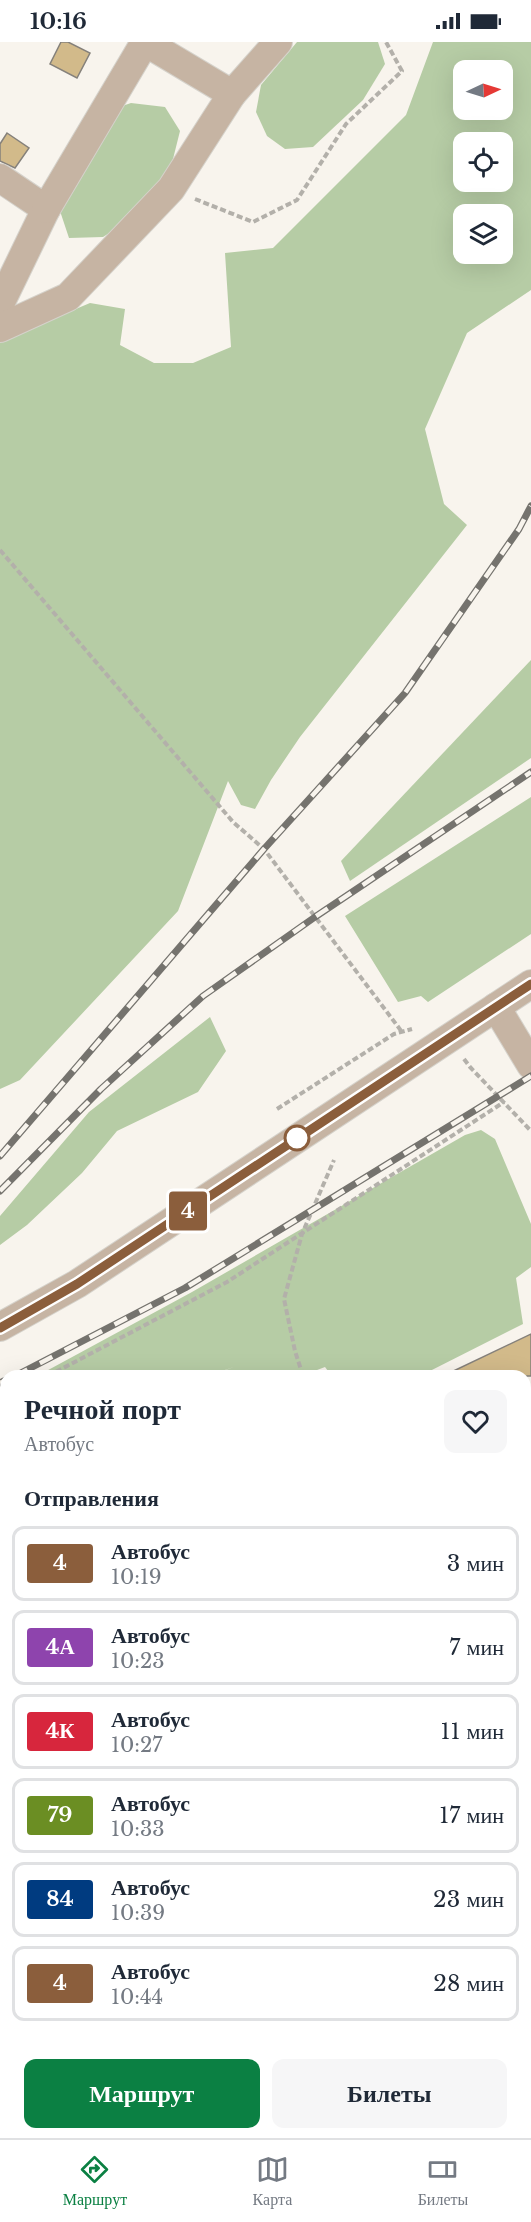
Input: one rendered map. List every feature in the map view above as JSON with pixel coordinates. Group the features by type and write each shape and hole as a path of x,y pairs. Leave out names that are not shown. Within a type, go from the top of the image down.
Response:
{"street":[{"path":"0,304 46,209 145,42 232,94"},
{"path":"0,328 68,297 171,189 232,94 278,42"},
{"path":"0,178 46,209"},
{"path":"0,1328 77,1284 531,984"},
{"path":"496,1007 531,1065"}],"path":[{"path":"171,189 253,222 297,200 346,124 402,71 386,42"},
{"path":"0,550 233,822 264,849 402,1032"},
{"path":"59,1370 226,1282 504,1102"},
{"path":"301,1370 284,1299 302,1234 334,1160"}],"green space":[{"path":"297,42 378,42 385,64 363,100 313,147 285,149 267,136 256,112 261,85"},
{"path":"433,42 531,42 531,290 467,333 425,429 444,504 467,525 300,737 271,780 255,809 241,805 228,781 178,911 20,1080 0,1089 0,341 90,303 125,309 120,345 154,363 193,363 231,347 225,253 273,248 406,115"},
{"path":"131,103 165,107 180,131 171,167 136,216 103,237 69,238 59,208 90,117"},
{"path":"531,660 531,758 350,881 341,861"},
{"path":"531,797 531,934 428,1002 421,996 398,1002 345,916"},
{"path":"210,1017 226,1051 198,1092 117,1131 82,1173 27,1225 0,1245 0,1216 89,1112"},
{"path":"481,1130 495,1139 531,1224 531,1267 516,1278 523,1324 432,1370 327,1370 325,1367 317,1370 226,1370 234,1367 225,1370 48,1370 192,1292 465,1135"}],"building":[{"path":"61,42 68,42 90,53 77,78 50,64"},
{"path":"7,133 29,148 15,168 0,161 0,144"},
{"path":"531,1334 531,1370 456,1370"}],"railway":[{"path":"0,1156 264,849 405,693 519,529 531,506"},
{"path":"0,1191 101,1089 203,996 315,917 531,772"},
{"path":"27,1370 185,1288 531,1076"}],"bus line":[{"name":"4","path":"0,1328 77,1284 531,984"}]}
